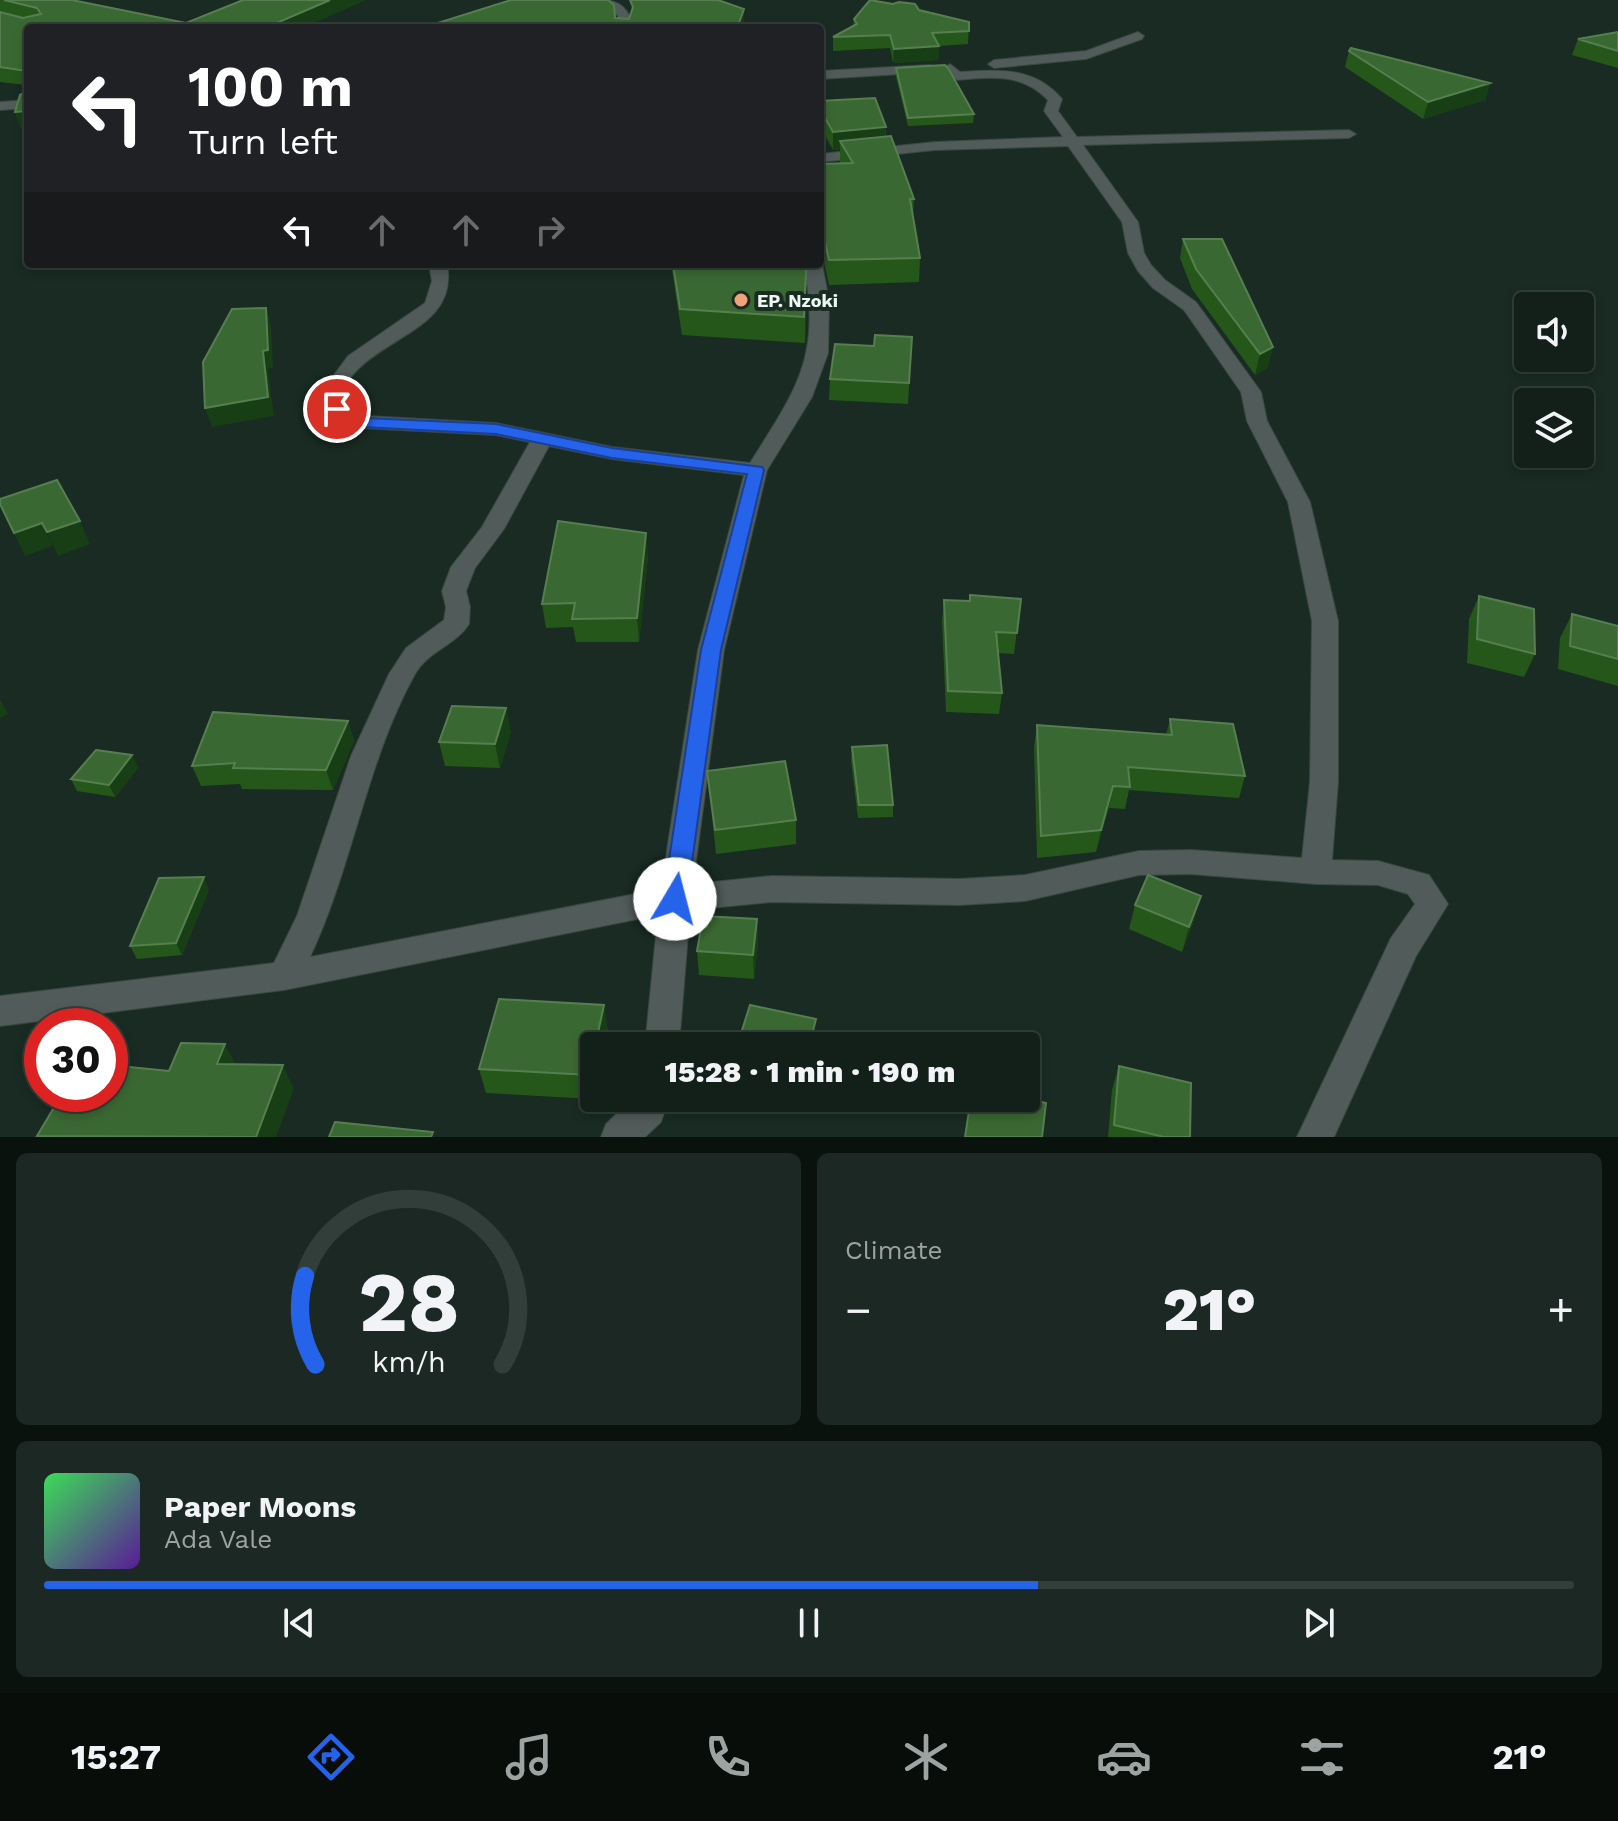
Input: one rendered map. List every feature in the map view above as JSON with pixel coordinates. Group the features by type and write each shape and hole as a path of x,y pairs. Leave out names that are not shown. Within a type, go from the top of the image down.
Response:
{"street":[{"path":"607,0 624,13 625,24"},
{"path":"824,75 1064,58 1114,50 1138,36"},
{"path":"950,68 957,76 994,73 1036,81 1055,99 1051,111 1130,222 1136,253 1144,267 1159,284 1190,306 1251,392 1257,421 1299,502 1325,621 1324,782 1316,872"},
{"path":"0,106 24,104"},
{"path":"824,158 854,158 934,146 1349,134"},
{"path":"439,268 439,295 431,308 414,324 378,342 341,373 332,391 337,409 362,422 496,429 612,453 756,470"},
{"path":"663,1032 675,899 711,650 756,470 802,397 818,353 820,301 814,268"},
{"path":"284,976 313,916 365,756 402,674 415,654 456,624 458,607 454,591 463,567 492,529 543,439"},
{"path":"0,1011 284,976 675,899 771,889 960,892 1025,888 1139,863 1191,862 1316,872 1378,873 1418,884 1432,904 1403,948 1315,1137"},
{"path":"619,1137 646,1112"}],"building":[{"path":"4,0 72,0 186,23 243,0 330,0 274,24 24,24 24,71 0,67 0,12 23,18 41,14 37,8"},
{"path":"511,0 608,0 614,5 615,18 629,19 633,7 630,0 718,0 744,9 738,24 435,24"},
{"path":"870,0 915,4 919,10 969,22 969,31 932,33 939,46 894,49 890,35 833,37 857,24 854,19"},
{"path":"1618,32 1618,51 1578,39"},
{"path":"1351,48 1490,83 1428,102 1349,51"},
{"path":"945,65 974,114 908,118 896,68"},
{"path":"24,93 24,111 15,112 20,95"},
{"path":"875,98 886,127 833,132 824,116 824,101"},
{"path":"891,136 914,199 910,199 920,258 829,260 824,237 824,164 853,163 840,141"},
{"path":"1183,239 1222,239 1273,347 1260,354 1196,269"},
{"name":"EP. Nzoki","path":"674,268 805,268 804,317 680,309"},
{"path":"266,308 268,350 263,351 268,397 205,408 203,362 232,309"},
{"path":"875,335 912,337 909,383 830,379 835,344 874,346"},
{"path":"57,480 80,521 47,532 42,523 14,533 0,499"},
{"path":"558,521 646,533 637,618 572,619 575,603 542,604"},
{"path":"970,595 1021,599 1017,633 996,632 1002,693 948,691 944,600 970,601"},
{"path":"1479,596 1534,609 1535,654 1477,639"},
{"path":"1572,614 1618,626 1618,659 1570,646"},
{"path":"452,706 506,708 495,744 439,742"},
{"path":"213,712 348,721 326,770 233,768 235,763 192,766"},
{"path":"1170,719 1233,724 1245,776 1128,767 1130,787 1113,786 1101,830 1041,836 1037,725 1172,735"},
{"path":"887,745 893,805 859,805 852,747"},
{"path":"96,750 132,755 109,785 71,779"},
{"path":"785,761 796,820 715,830 707,771"},
{"path":"1148,875 1201,896 1189,927 1135,905"},
{"path":"204,877 176,943 130,946 159,878"},
{"path":"703,916 757,919 753,955 697,951"},
{"path":"499,999 604,1005 598,1032 580,1032 580,1075 479,1069"},
{"path":"750,1005 816,1019 813,1032 741,1032"},
{"path":"181,1043 225,1044 217,1064 283,1065 256,1137 37,1136 51,1112 128,1112 128,1067 169,1071"},
{"path":"1119,1066 1191,1083 1190,1137 1164,1137 1114,1125"},
{"path":"1040,1102 1046,1103 1042,1137 965,1137 969,1112 1040,1112"},
{"path":"335,1122 433,1132 431,1137 329,1137"}],"place":[{"name":"EP. Nzoki","path":"741,300"}],"route":[{"path":"337,409 362,422 496,429 612,453 756,470 711,650 675,899"}]}
